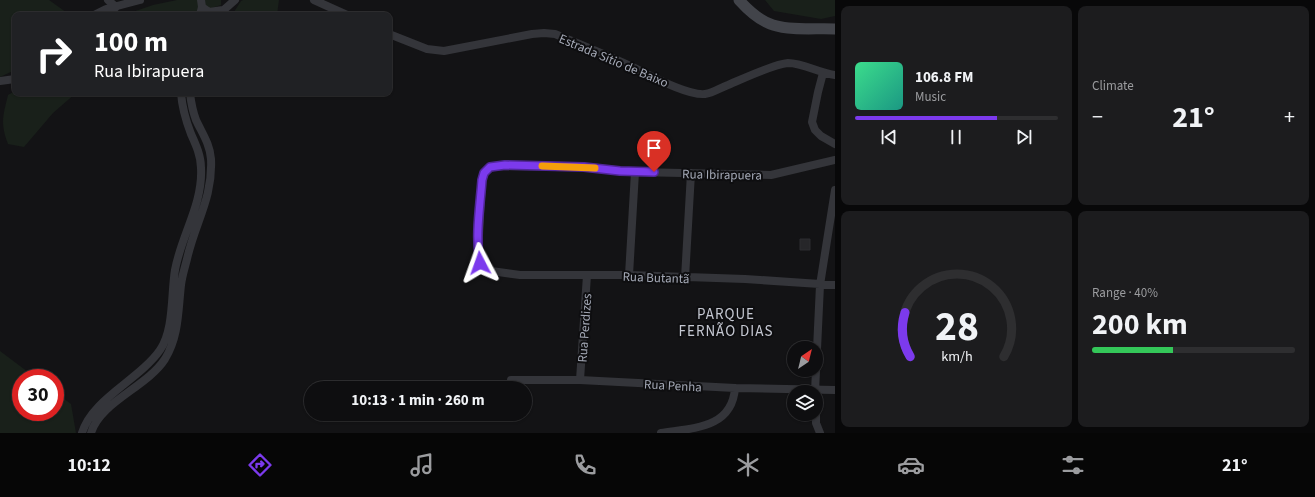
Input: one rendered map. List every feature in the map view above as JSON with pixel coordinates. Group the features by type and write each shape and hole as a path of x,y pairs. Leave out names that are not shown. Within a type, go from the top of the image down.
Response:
{"main road":[{"path":"739,0 746,8 773,25 782,27 835,29"}],"street":[{"path":"108,0 121,2 140,0"},
{"path":"314,0 340,12"},
{"path":"201,7 209,12 220,12 234,1"},
{"path":"100,12 121,2"},
{"name":"Estrada Sítio de Baixo","path":"392,35 423,48 444,51 532,34 555,34 681,89 704,94 782,64 789,63 804,66 823,73 835,75"},
{"path":"823,73 812,122 815,130 821,136 835,144"},
{"path":"0,81 12,80"},
{"path":"82,433 93,413 110,396 138,374 152,360 161,348 169,324 175,271 183,241 196,206 201,178 201,162 198,148 185,117 182,96"},
{"path":"91,433 96,422 103,413 144,381 159,367 176,332 184,270 206,202 211,174 211,157 208,145 192,108 190,96"},
{"name":"Rua Ibirapuera","path":"480,263 478,254 482,180 484,173 490,167 505,165 584,167 635,172 771,175 835,160"},
{"path":"628,275 635,172"},
{"path":"685,278 691,173"},
{"path":"815,385 820,285 835,190"},
{"name":"Rua Butantã","path":"480,263 491,271 520,275 628,275 745,279 835,285"},
{"name":"Rua Perdizes","path":"580,380 587,276"},
{"name":"Rua Penha","path":"511,380 580,380 787,389"},
{"path":"661,433 711,424 718,420 729,409 734,399 735,388"},
{"name":"Rua Penha","path":"823,390 835,390"},
{"path":"816,421 820,433"}],"shaded area":[{"path":"0,0 49,0 66,12 12,12 12,71 0,77"},
{"path":"177,0 221,0 221,5 199,12 133,12 153,5"},
{"path":"279,0 277,12 234,12 241,1"},
{"path":"765,0 835,0 835,16 821,19 774,11"},
{"path":"12,93 12,96 73,96 53,113 24,147 8,144 5,137 3,120 8,95"},
{"path":"0,351 24,369 12,369 12,421 64,421 64,399 71,404 76,433 0,433"}],"building":[{"path":"800,239 810,239 810,250 800,250"}],"slow traffic":[{"path":"542,166 595,168"}],"district":[{"name":"PARQUE FERNÃO DIAS","path":"726,322"}],"route":[{"path":"480,263 478,254 482,180 484,173 490,167 505,165 584,167 620,171 654,172"}]}
